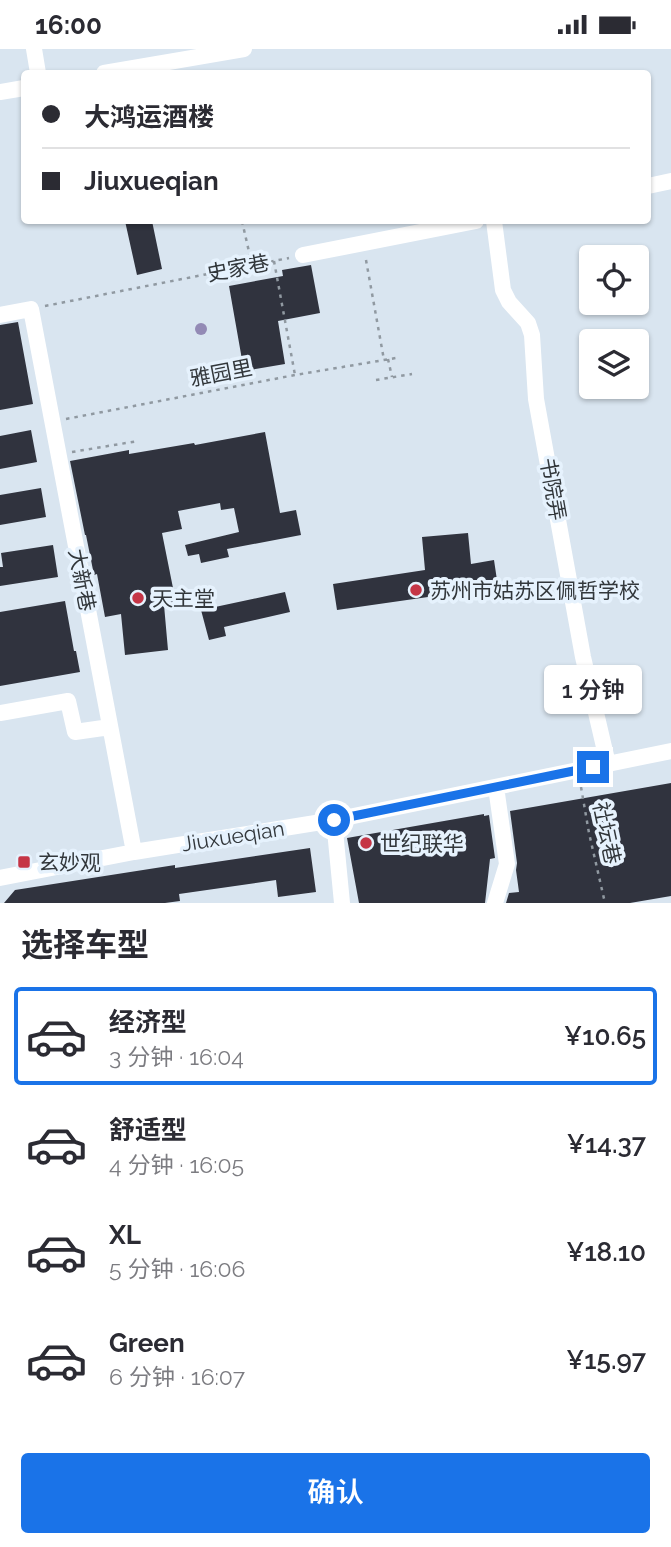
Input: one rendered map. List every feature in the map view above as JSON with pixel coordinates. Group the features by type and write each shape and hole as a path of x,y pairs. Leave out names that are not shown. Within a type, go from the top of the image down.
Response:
{"street":[{"path":"34,49 38,70"},
{"path":"122,70 244,49"},
{"path":"0,92 21,88"},
{"path":"651,185 671,181"},
{"path":"303,255 461,224"},
{"name":"书院弄","path":"494,224 503,290 509,302 528,323 533,335 536,399 583,657 608,764"},
{"path":"0,314 31,309"},
{"name":"大新巷","path":"31,309 134,852"},
{"path":"0,713 68,701 75,732 110,727"},
{"name":"Jiuxueqian","path":"0,878 134,852 334,820 671,751"},
{"path":"495,903 507,863 496,787"},
{"path":"334,820 342,903"}],"path":[{"path":"243,224 252,265"},
{"path":"363,243 392,378"},
{"name":"史家巷","path":"31,309 303,255"},
{"path":"274,261 295,375"},
{"name":"雅园里","path":"52,422 396,358"},
{"path":"376,380 412,374"},
{"path":"59,455 138,441"},
{"name":"社坛巷","path":"578,770 605,903"}],"building":[{"path":"126,224 153,224 162,269 137,275"},
{"path":"311,265 320,313 278,321 285,364 244,371 229,286 283,276 282,270"},
{"path":"18,322 33,404 0,410 0,325"},
{"path":"31,430 37,462 0,469 0,436"},
{"path":"265,432 280,513 296,510 301,535 227,549 229,557 201,563 199,554 188,556 185,545 239,532 234,508 221,510 220,503 178,511 182,529 162,533 176,603 164,605 168,650 125,655 121,614 105,617 70,461 129,450 129,454 194,443 195,445"},
{"path":"41,488 46,517 0,525 0,495"},
{"path":"468,533 471,564 494,560 498,587 337,610 333,584 425,570 422,537"},
{"path":"53,545 58,577 0,586 0,567 3,567 1,553"},
{"path":"285,592 290,612 224,627 226,636 209,640 201,610"},
{"path":"65,601 80,672 0,686 0,612"},
{"path":"671,783 671,896 630,903 506,903 509,893 519,892 510,811"},
{"path":"489,815 495,858 490,859 485,903 359,903 347,838"},
{"path":"310,848 316,892 278,897 276,880 179,894 180,901 165,903 4,903 15,890 175,865 175,868"}],"place":[{"name":"苏州市姑苏区佩哲学校","path":"416,590"},
{"name":"天主堂","path":"138,598"},
{"name":"世纪联华","path":"366,843"},
{"name":"玄妙观","path":"24,862"}],"route":[{"path":"334,820 593,767"}]}
